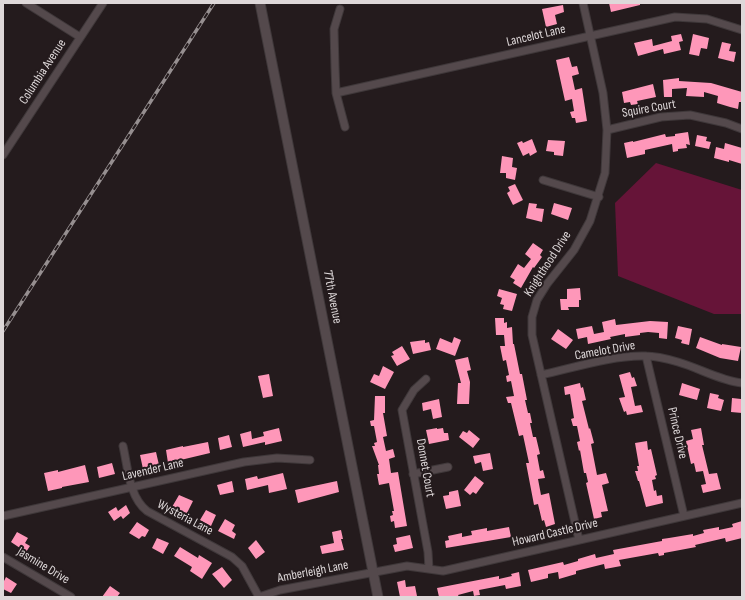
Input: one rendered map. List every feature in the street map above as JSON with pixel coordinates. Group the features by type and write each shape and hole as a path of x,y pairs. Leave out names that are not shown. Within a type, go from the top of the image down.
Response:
{"street":[{"path":"26,3 80,37"},
{"name":"Columbia Avenue","path":"3,155 103,3"},
{"name":"77th Avenue","path":"260,3 378,597"},
{"name":"Knighthood Drive","path":"578,540 532,335 532,317 537,300 547,284 574,250 590,221 599,197 605,173 607,130 603,93 583,3"},
{"path":"340,9 334,29 336,93 345,127"},
{"name":"Lancelot Lane","path":"336,93 675,17 707,19 742,30"},
{"name":"Squire Court","path":"607,130 661,117 690,115 726,123 742,129"},
{"path":"543,180 599,197"},
{"name":"Camelot Drive","path":"541,376 604,361 646,356 679,362 714,375 742,383"},
{"name":"Prince Drive","path":"646,356 684,516"},
{"name":"Donnet Court","path":"426,379 414,390 402,410 428,552 429,569"},
{"name":"Wysteria Lane","path":"123,446 134,496 140,506 147,512 232,557 242,566 258,597"},
{"name":"Lavender Lane","path":"3,516 250,461 277,458 310,460"},
{"path":"413,474 448,467"},
{"name":"Howard Castle Drive","path":"373,572 407,566 442,571 742,503"},
{"name":"Jasmine Drive","path":"3,557 71,597"},
{"name":"Amberleigh Lane","path":"258,597 280,590 373,572"}],"shaded area":[{"path":"656,163 742,190 742,314 714,314 618,276 615,203"}],"building":[{"path":"609,3 640,3 640,5 611,12"},
{"path":"563,5 564,12 555,15 557,24 546,27 542,9"},
{"path":"681,34 683,41 679,42 681,50 664,54 663,49 638,56 634,43 652,39 653,46 672,41 671,36"},
{"path":"693,34 709,38 707,49 701,48 699,56 689,54"},
{"path":"722,42 731,44 729,51 736,52 734,62 718,58"},
{"path":"569,57 572,67 577,66 579,74 572,76 575,90 582,88 587,121 576,123 575,118 572,118 570,112 574,111 572,99 565,101 556,60"},
{"path":"679,78 679,81 711,83 742,92 742,102 739,102 738,109 717,103 718,96 704,92 704,97 686,96 687,88 672,89 672,97 664,97 663,80"},
{"path":"653,84 656,97 637,101 638,104 631,105 630,102 624,103 622,92"},
{"path":"688,132 690,145 686,144 687,148 678,149 678,151 673,152 672,144 645,150 645,154 627,158 624,143 665,134 666,137"},
{"path":"697,135 707,137 706,141 711,142 709,149 695,146"},
{"path":"532,139 537,152 530,156 529,153 523,156 517,143 522,141 523,143"},
{"path":"548,140 565,141 563,156 554,155 554,152 546,151"},
{"path":"725,143 742,148 742,164 714,158 716,147 724,149"},
{"path":"502,156 513,158 512,167 517,168 515,180 506,178 506,173 500,173"},
{"path":"515,184 523,200 513,205 507,193 510,191 508,187"},
{"path":"529,203 537,204 536,208 544,209 542,222 526,218"},
{"path":"554,203 572,208 568,220 551,214"},
{"path":"533,243 543,250 540,255 542,257 534,268 533,267 521,288 513,283 515,280 510,277 518,264 524,268 531,259 525,254"},
{"path":"580,288 581,300 579,300 579,307 568,307 569,310 561,310 560,299 567,299 567,289"},
{"path":"499,289 517,294 512,311 503,309 504,305 500,304 502,298 497,296"},
{"path":"495,318 504,318 504,323 507,322 507,328 512,327 513,344 520,374 522,374 527,400 525,400 528,413 530,413 532,423 530,423 533,437 536,437 540,454 537,455 540,471 543,470 545,478 538,479 541,495 549,493 555,524 546,527 544,520 542,521 538,504 534,505 526,463 529,463 523,435 519,436 511,403 508,403 506,397 514,396 511,381 507,382 506,376 509,375 506,360 503,361 500,346 505,346 504,335 496,335"},
{"path":"615,319 616,325 650,321 668,322 667,339 659,338 659,333 648,332 640,333 640,335 625,337 625,334 610,337 611,339 588,344 587,337 578,339 576,329 592,326 594,334 604,332 602,322"},
{"path":"678,326 692,329 689,345 681,343 682,340 675,338"},
{"path":"558,329 573,340 566,349 551,339"},
{"path":"454,337 461,340 455,356 436,349 440,338 452,343"},
{"path":"700,337 722,345 741,347 738,361 720,358 696,348"},
{"path":"425,340 425,343 429,342 431,350 413,354 410,342"},
{"path":"402,346 410,359 397,366 391,356 394,355 392,352"},
{"path":"468,357 471,370 467,371 470,382 469,404 457,404 458,383 461,383 455,360"},
{"path":"383,366 394,372 385,389 370,382 374,374 379,376"},
{"path":"630,372 632,378 634,377 637,386 631,387 635,406 641,405 643,412 627,415 626,411 624,412 619,398 625,397 619,375"},
{"path":"269,374 273,396 263,398 258,376"},
{"path":"580,383 581,388 583,387 586,400 582,401 594,443 591,444 597,475 606,473 609,483 602,485 608,511 601,512 602,517 594,519 586,483 588,482 586,473 584,473 577,442 580,441 577,426 573,426 571,419 574,418 570,394 565,395 564,387"},
{"path":"682,383 700,389 697,400 679,395"},
{"path":"710,393 719,395 718,398 724,400 721,411 707,408"},
{"path":"375,396 385,396 385,413 383,413 387,436 383,437 386,451 393,449 395,457 389,459 391,473 398,472 407,526 395,528 394,521 391,522 390,516 393,515 392,511 394,511 389,483 379,485 377,474 379,474 379,465 372,446 375,446 374,443 377,442 374,426 371,426 370,421 374,420"},
{"path":"732,398 741,399 742,413 731,412"},
{"path":"439,399 442,417 433,419 431,409 423,411 422,403"},
{"path":"279,428 282,441 265,445 265,442 243,447 240,434 251,431 252,439 264,436 263,432"},
{"path":"443,428 444,433 448,433 449,440 429,444 426,430"},
{"path":"701,428 704,445 702,445 709,474 717,473 721,489 703,493 701,485 706,484 703,471 696,472 694,463 691,464 686,441 693,439 691,430"},
{"path":"469,430 480,439 473,448 459,437 463,431 467,433"},
{"path":"229,435 232,447 220,450 218,438"},
{"path":"647,441 648,450 651,449 657,475 655,476 656,479 652,480 654,491 656,490 657,496 662,495 663,503 646,507 635,471 638,471 637,466 639,466 635,443"},
{"path":"208,442 210,453 168,463 166,450"},
{"path":"156,452 159,465 143,469 140,455"},
{"path":"490,453 493,469 483,471 481,462 475,464 473,456"},
{"path":"112,463 115,474 99,478 97,467"},
{"path":"85,465 89,482 48,491 44,473 58,470 58,472"},
{"path":"283,473 287,489 269,493 268,485 247,490 245,479 257,476 258,479"},
{"path":"475,476 484,483 476,494 473,492 470,495 464,490"},
{"path":"232,481 234,492 220,495 217,485"},
{"path":"337,481 339,492 298,503 295,490"},
{"path":"458,490 461,506 446,509 443,496 449,495 449,492"},
{"path":"179,495 193,501 186,515 172,507"},
{"path":"126,505 130,513 123,519 121,516 114,521 108,512 116,507 118,511"},
{"path":"206,510 216,515 211,526 200,520"},
{"path":"225,519 235,525 232,531 236,534 234,539 218,531"},
{"path":"742,521 742,538 726,542 725,538 695,545 696,547 664,553 664,555 659,556 658,553 619,560 621,566 605,569 604,564 576,571 576,574 559,579 558,572 548,574 548,578 531,582 528,570 563,562 564,565 595,554 596,558 614,554 613,550 662,541 662,539 693,534 693,536 704,533 703,530 719,527 719,530 733,527 732,524"},
{"path":"137,522 149,530 145,537 142,536 139,539 129,533"},
{"path":"509,527 511,537 446,548 445,541 449,540 448,536 462,533 462,537 472,535 471,531 487,528 487,531"},
{"path":"341,530 343,539 341,539 344,550 322,554 320,546 334,543 332,532"},
{"path":"17,532 28,538 25,543 30,546 26,552 11,542"},
{"path":"410,535 413,548 395,552 393,545 397,544 396,538"},
{"path":"157,538 169,543 163,554 152,548"},
{"path":"256,540 265,552 256,559 248,548"},
{"path":"180,547 198,558 199,555 212,563 202,579 190,571 192,567 174,556"},
{"path":"222,567 232,580 224,588 212,574"},
{"path":"519,572 521,586 506,589 505,585 479,590 480,595 474,596 473,591 458,595 459,597 439,597 437,588 499,576 499,579 512,576 511,574"},
{"path":"6,577 17,584 11,593 3,589 3,583"},
{"path":"405,580 406,587 415,586 417,596 400,597 397,582"},
{"path":"110,586 120,593 117,597 102,597"}],"railway":[{"path":"3,331 214,3"}]}
